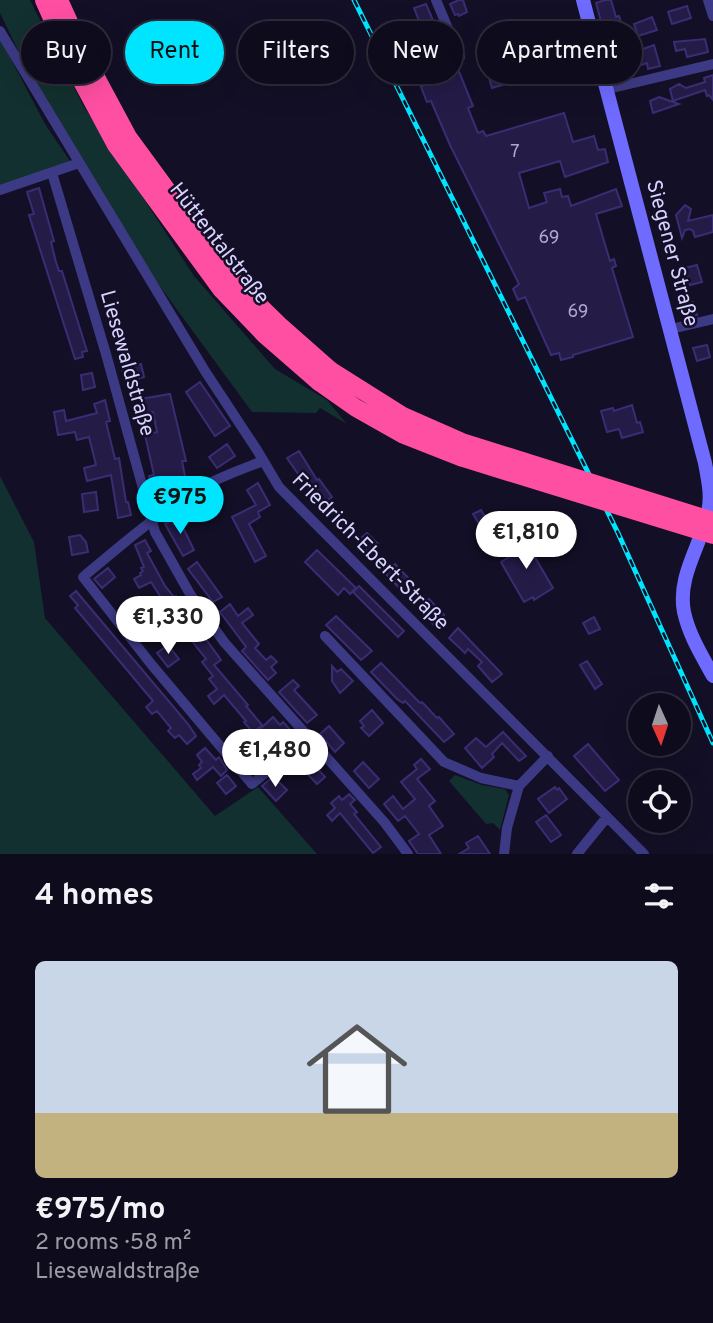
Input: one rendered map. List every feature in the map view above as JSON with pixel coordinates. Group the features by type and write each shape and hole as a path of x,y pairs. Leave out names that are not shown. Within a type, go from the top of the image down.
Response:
{"highway":[{"name":"Hüttentalstraße","path":"44,0 71,61 116,145 221,289 265,335 325,376 403,416 462,442 712,510"},
{"name":"Hüttentalstraße","path":"60,0 84,55 128,137 232,279 356,408 402,434 463,458 713,535"}],"main road":[{"name":"Siegener Straße","path":"583,0 705,463 712,510 686,573 683,594 684,611 689,626 713,676"}],"street":[{"path":"436,0 445,21"},
{"path":"708,0 713,16"},
{"name":"Friedrich-Ebert-Straße","path":"0,31 279,487 644,854"},
{"path":"608,89 713,64"},
{"path":"0,190 79,163"},
{"name":"Liesewaldstraße","path":"52,173 155,532 190,594 224,642 385,822 408,854"},
{"path":"671,329 713,319"},
{"path":"263,461 207,484 151,520 83,578 252,784 308,738"},
{"path":"325,636 444,761 481,778 519,786"},
{"path":"504,854 519,786 548,756"},
{"path":"577,854 607,817"}],"green space":[{"path":"0,0 30,0 41,21 21,21 21,57 0,13"},
{"path":"0,38 21,78 21,84 24,84 45,124 70,161 0,187"},
{"path":"34,84 72,84 84,107 194,276 275,369 327,400 347,424 320,408 316,413 252,412 137,255"},
{"path":"0,476 34,542 45,618 215,816 258,787 317,854 0,854"},
{"path":"455,775 482,785 505,789 509,795 500,830 493,823 486,824 449,781"}],"building":[{"path":"463,0 467,12 459,16 455,15 450,4"},
{"path":"611,0 616,17 619,16 621,21 601,21 596,3"},
{"path":"426,4 433,21 419,21 414,8"},
{"path":"687,6 691,18 672,24 668,12"},
{"path":"652,17 657,30 642,35 642,21"},
{"path":"705,39 708,52 687,57 685,49 676,51 674,42"},
{"path":"654,45 660,66 648,69 647,63 642,65 643,49"},
{"path":"713,75 713,100 707,96 705,90 673,101 670,89 679,84 686,88 705,82 704,78"},
{"path":"463,81 473,106 468,108 478,133 483,131 486,136 564,113 573,142 594,136 598,150 605,149 608,162 565,177 560,161 519,173 529,208 547,202 544,193 560,189 562,197 568,196 571,206 616,189 622,206 596,214 610,261 614,259 616,266 612,268 633,337 561,360 559,353 551,355 525,297 518,300 513,289 519,284 431,101 427,102 421,87 463,84"},
{"path":"659,97 679,104 653,113 650,101"},
{"path":"39,188 54,241 51,242 56,262 59,271 62,271 87,351 82,352 83,357 75,359 29,215 34,214 27,192"},
{"path":"685,205 691,209 688,221 713,215 713,232 695,237 690,229 685,230 682,238 676,215"},
{"path":"697,265 702,282 690,285 685,268"},
{"path":"693,302 697,315 684,316 681,305"},
{"path":"707,345 710,357 697,361 693,348"},
{"path":"141,364 144,377 126,382 122,369"},
{"path":"92,373 95,387 83,390 81,375"},
{"path":"200,382 230,426 215,436 186,392"},
{"path":"170,394 186,461 182,461 186,481 152,489 149,476 154,475 145,435 157,432 153,412 143,414 140,399"},
{"path":"105,400 110,421 106,422 115,459 119,458 126,502 131,515 118,518 111,475 87,481 84,468 96,465 89,437 77,440 75,432 58,435 54,412 64,410 66,421 97,413 94,404"},
{"path":"632,405 637,423 640,422 643,432 622,438 619,429 607,432 601,411 613,408 614,411"},
{"path":"227,444 235,456 217,468 209,457"},
{"path":"299,451 317,480 319,479 332,497 320,505 287,458"},
{"path":"258,483 270,505 258,512 260,517 249,524 266,556 255,562 232,517 256,505 247,490"},
{"path":"96,492 98,510 84,512 82,494"},
{"path":"481,510 499,540 486,548 481,539 486,536 473,514"},
{"path":"178,517 194,550 183,556 165,524"},
{"path":"367,533 378,544 369,553 354,538 361,538"},
{"path":"80,535 86,542 88,552 72,555 69,537"},
{"path":"523,537 553,588 534,600 533,597 524,602 501,562 509,557 504,549"},
{"path":"145,540 151,551 147,553 165,586 176,596 188,618 178,624 151,582 139,588 134,579 141,575 141,568 144,567 135,545"},
{"path":"317,550 356,588 350,594 344,588 338,595 305,562"},
{"path":"197,562 222,597 213,602 188,569"},
{"path":"395,564 415,585 405,594 385,573"},
{"path":"108,568 115,577 102,588 94,579"},
{"path":"359,586 404,631 398,637 353,592"},
{"path":"76,591 188,724 196,736 187,744 179,735 175,738 168,731 171,728 157,711 152,714 146,707 153,701 75,608 78,605 70,596"},
{"path":"429,599 444,615 434,625 419,609"},
{"path":"230,604 238,616 248,608 253,615 242,623 259,644 255,648 266,660 271,656 277,662 271,667 276,673 268,680 242,651 246,647 220,612"},
{"path":"137,605 145,618 134,625 126,612"},
{"path":"336,616 372,651 361,660 326,625"},
{"path":"594,617 600,629 589,634 583,623"},
{"path":"198,628 221,660 214,665 262,725 253,733 224,695 214,704 208,696 217,689 209,679 213,676 202,662 206,659 188,636"},
{"path":"458,628 502,674 492,682 478,666 482,662 468,649 465,653 449,638"},
{"path":"168,645 179,659 168,667 157,653"},
{"path":"587,661 602,684 595,689 580,665"},
{"path":"381,663 454,734 444,742 405,701 403,703 397,699 371,672"},
{"path":"332,666 337,672 341,669 353,681 340,693 332,681"},
{"path":"293,680 299,686 294,690 317,715 307,723 279,692"},
{"path":"372,710 383,723 369,736 361,728 364,726 360,721"},
{"path":"273,717 280,725 283,722 292,732 269,757 261,746 269,739 260,729"},
{"path":"329,726 344,743 335,752 320,734"},
{"path":"503,732 526,756 519,761 502,743 492,754 494,757 482,768 465,748 476,738 486,747"},
{"path":"588,744 619,780 605,791 574,756"},
{"path":"205,748 216,760 219,757 227,770 221,776 213,767 197,780 193,774 201,768 199,765 202,762 197,755"},
{"path":"306,756 325,777 317,784 298,764"},
{"path":"421,759 430,769 417,779 435,801 429,806 443,826 429,835 441,854 418,854 409,841 419,834 405,816 398,821 384,804 393,796 403,809 415,799 401,782 417,769 414,765"},
{"path":"363,762 379,779 369,788 354,771"},
{"path":"227,775 236,786 226,794 217,783"},
{"path":"270,779 275,784 279,782 287,790 276,801 262,786"},
{"path":"555,787 557,790 559,788 567,799 549,813 538,799"},
{"path":"349,794 355,800 350,804 357,812 354,814 381,847 373,853 340,813 332,821 327,815 335,808 331,803 339,796 342,800"},
{"path":"546,815 561,835 551,842 536,822"},
{"path":"478,836 490,854 459,854 469,848 466,843"}],"railway":[{"path":"354,0 618,533 713,743"}]}
